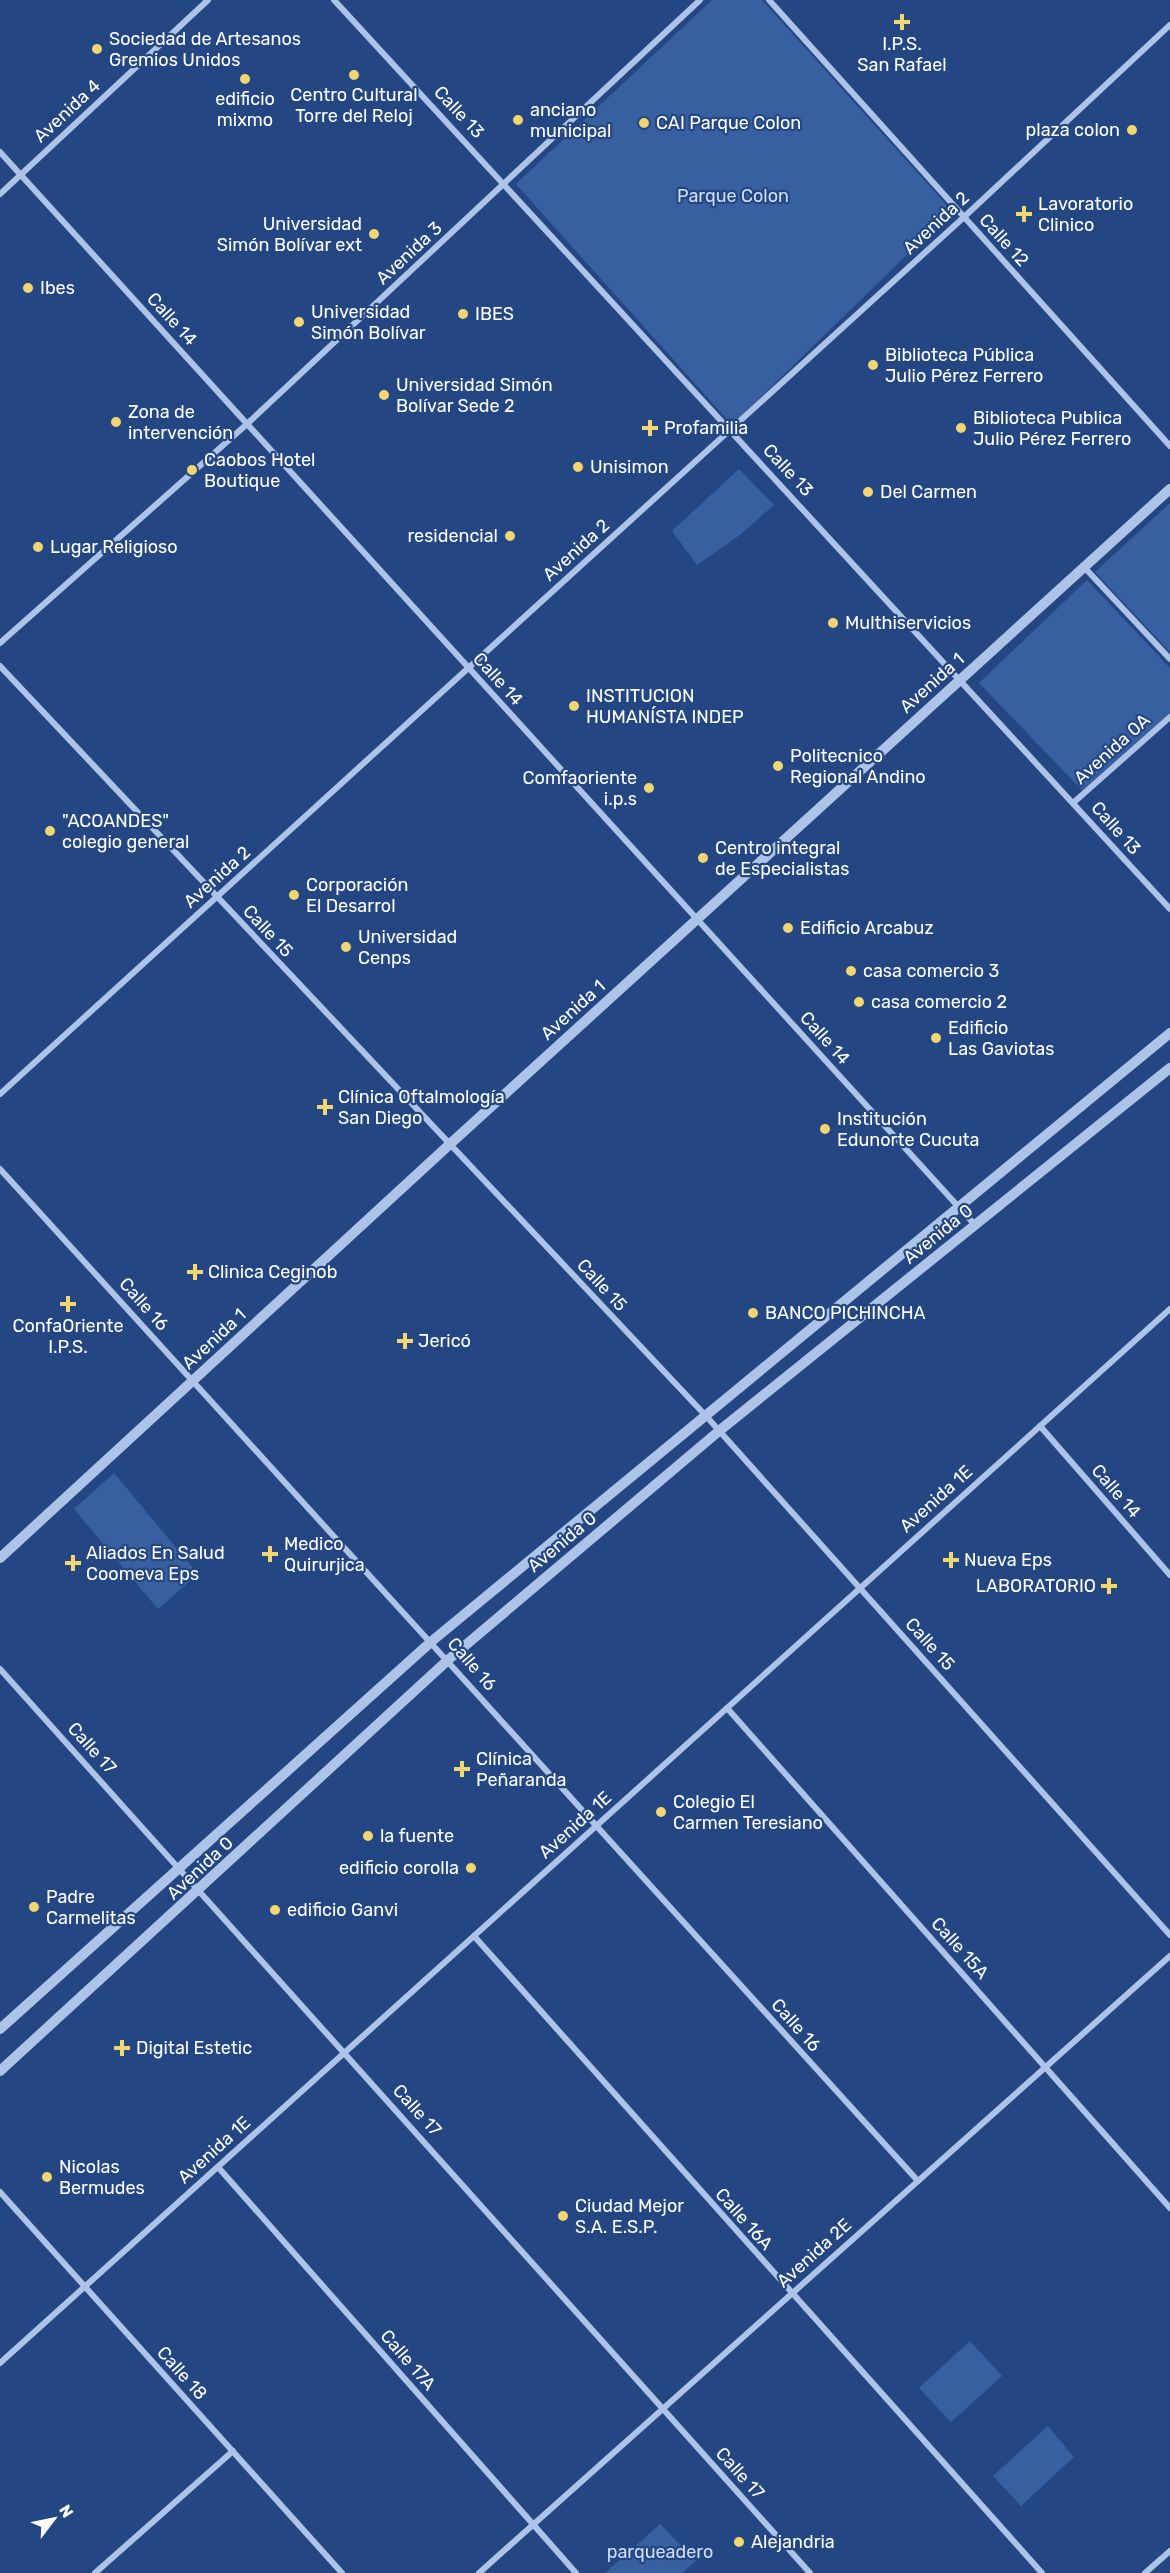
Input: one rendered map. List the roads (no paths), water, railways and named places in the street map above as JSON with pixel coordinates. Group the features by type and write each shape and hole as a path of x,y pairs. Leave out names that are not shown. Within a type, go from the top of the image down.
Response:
{"street":[{"name":"Avenida 4","path":"0,194 208,0"},
{"name":"Calle 13","path":"334,0 505,183 1170,909"},
{"name":"Avenida 3","path":"0,643 247,424 700,0"},
{"name":"Calle 12","path":"769,0 1170,446"},
{"name":"Avenida 2","path":"0,1094 731,430 1170,25"},
{"name":"Calle 14","path":"0,152 975,1225"},
{"name":"Avenida 1","path":"0,1558 450,1144 1170,489"},
{"path":"1084,567 1170,659"},
{"name":"Calle 15","path":"0,666 706,1416 1170,1935"},
{"name":"Avenida 0A","path":"1073,803 1170,717"},
{"name":"Avenida 0","path":"0,2029 432,1641 1170,1033"},
{"name":"Avenida 0","path":"0,2071 200,1890 448,1660 719,1431 1170,1068"},
{"name":"Calle 16","path":"0,1169 432,1641 595,1827 918,2181"},
{"name":"Avenida 1E","path":"0,2363 1170,1309"},
{"name":"Calle 14","path":"1040,1426 1170,1575"},
{"name":"Calle 17","path":"0,1669 181,1868 810,2573"},
{"name":"Calle 15A","path":"727,1708 1170,2208"},
{"name":"Calle 16A","path":"474,1936 791,2295 1042,2573"},
{"name":"Avenida 2E","path":"479,2573 1170,1956"},
{"name":"Calle 17A","path":"218,2167 576,2573"},
{"name":"Calle 18","path":"0,2192 342,2573"},
{"path":"96,2573 233,2451"},
{"path":"1145,2573 1170,2551"}],"place":[{"name":"I.P.S. San Rafael","path":"902,22"},
{"name":"Sociedad de Artesanos Gremios Unidos","path":"97,49"},
{"name":"Centro Cultural Torre del Reloj","path":"354,75"},
{"name":"edificio mixmo","path":"245,79"},
{"name":"anciano municipal","path":"518,120"},
{"name":"CAI Parque Colon","path":"644,123"},
{"name":"plaza colon","path":"1132,130"},
{"name":"Lavoratorio Clinico","path":"1024,214"},
{"name":"Universidad Simón Bolívar ext","path":"374,234"},
{"name":"Ibes","path":"28,288"},
{"name":"IBES","path":"463,314"},
{"name":"Universidad Simón Bolívar","path":"299,322"},
{"name":"Biblioteca Pública Julio Pérez Ferrero","path":"873,365"},
{"name":"Universidad Simón Bolívar Sede 2","path":"384,395"},
{"name":"Zona de intervención","path":"116,422"},
{"name":"Profamilia","path":"650,428"},
{"name":"Biblioteca Publica Julio Pérez Ferrero","path":"961,428"},
{"name":"Unisimon","path":"578,467"},
{"name":"Caobos Hotel Boutique","path":"192,470"},
{"name":"Del Carmen","path":"868,492"},
{"name":"residencial","path":"510,536"},
{"name":"Lugar Religioso","path":"38,547"},
{"name":"Multhiservicios","path":"833,623"},
{"name":"INSTITUCION HUMANÍSTA INDEP","path":"574,706"},
{"name":"Politecnico Regional Andino","path":"778,766"},
{"name":"Comfaoriente i.p.s","path":"649,788"},
{"name":"\"ACOANDES\" colegio general","path":"50,831"},
{"name":"Centro integral de Especialistas","path":"703,858"},
{"name":"Corporación El Desarrol","path":"294,895"},
{"name":"Edificio Arcabuz","path":"788,928"},
{"name":"Universidad Cenps","path":"346,947"},
{"name":"casa comercio 3","path":"851,971"},
{"name":"casa comercio 2","path":"859,1002"},
{"name":"Edificio Las Gaviotas","path":"936,1038"},
{"name":"Clínica Oftalmología San Diego","path":"325,1107"},
{"name":"Institución Edunorte Cucuta","path":"825,1129"},
{"name":"Clinica Ceginob","path":"195,1272"},
{"name":"ConfaOriente I.P.S.","path":"68,1304"},
{"name":"BANCO PICHINCHA","path":"753,1313"},
{"name":"Jericó","path":"405,1341"},
{"name":"Medico Quirurjica","path":"270,1554"},
{"name":"Nueva Eps","path":"951,1560"},
{"name":"Aliados En Salud Coomeva Eps","path":"73,1563"},
{"name":"LABORATORIO","path":"1109,1586"},
{"name":"Clínica Peñaranda","path":"462,1769"},
{"name":"Colegio El Carmen Teresiano","path":"661,1812"},
{"name":"la fuente","path":"368,1836"},
{"name":"edificio corolla","path":"471,1868"},
{"name":"Padre Carmelitas","path":"34,1907"},
{"name":"edificio Ganvi","path":"275,1910"},
{"name":"Digital Estetic","path":"122,2048"},
{"name":"Nicolas Bermudes","path":"47,2177"},
{"name":"Ciudad Mejor S.A. E.S.P.","path":"563,2216"},
{"name":"Alejandria","path":"739,2542"}],"park label":[{"name":"Parque Colon","path":"733,196"},
{"name":"parqueadero","path":"660,2552"}]}
